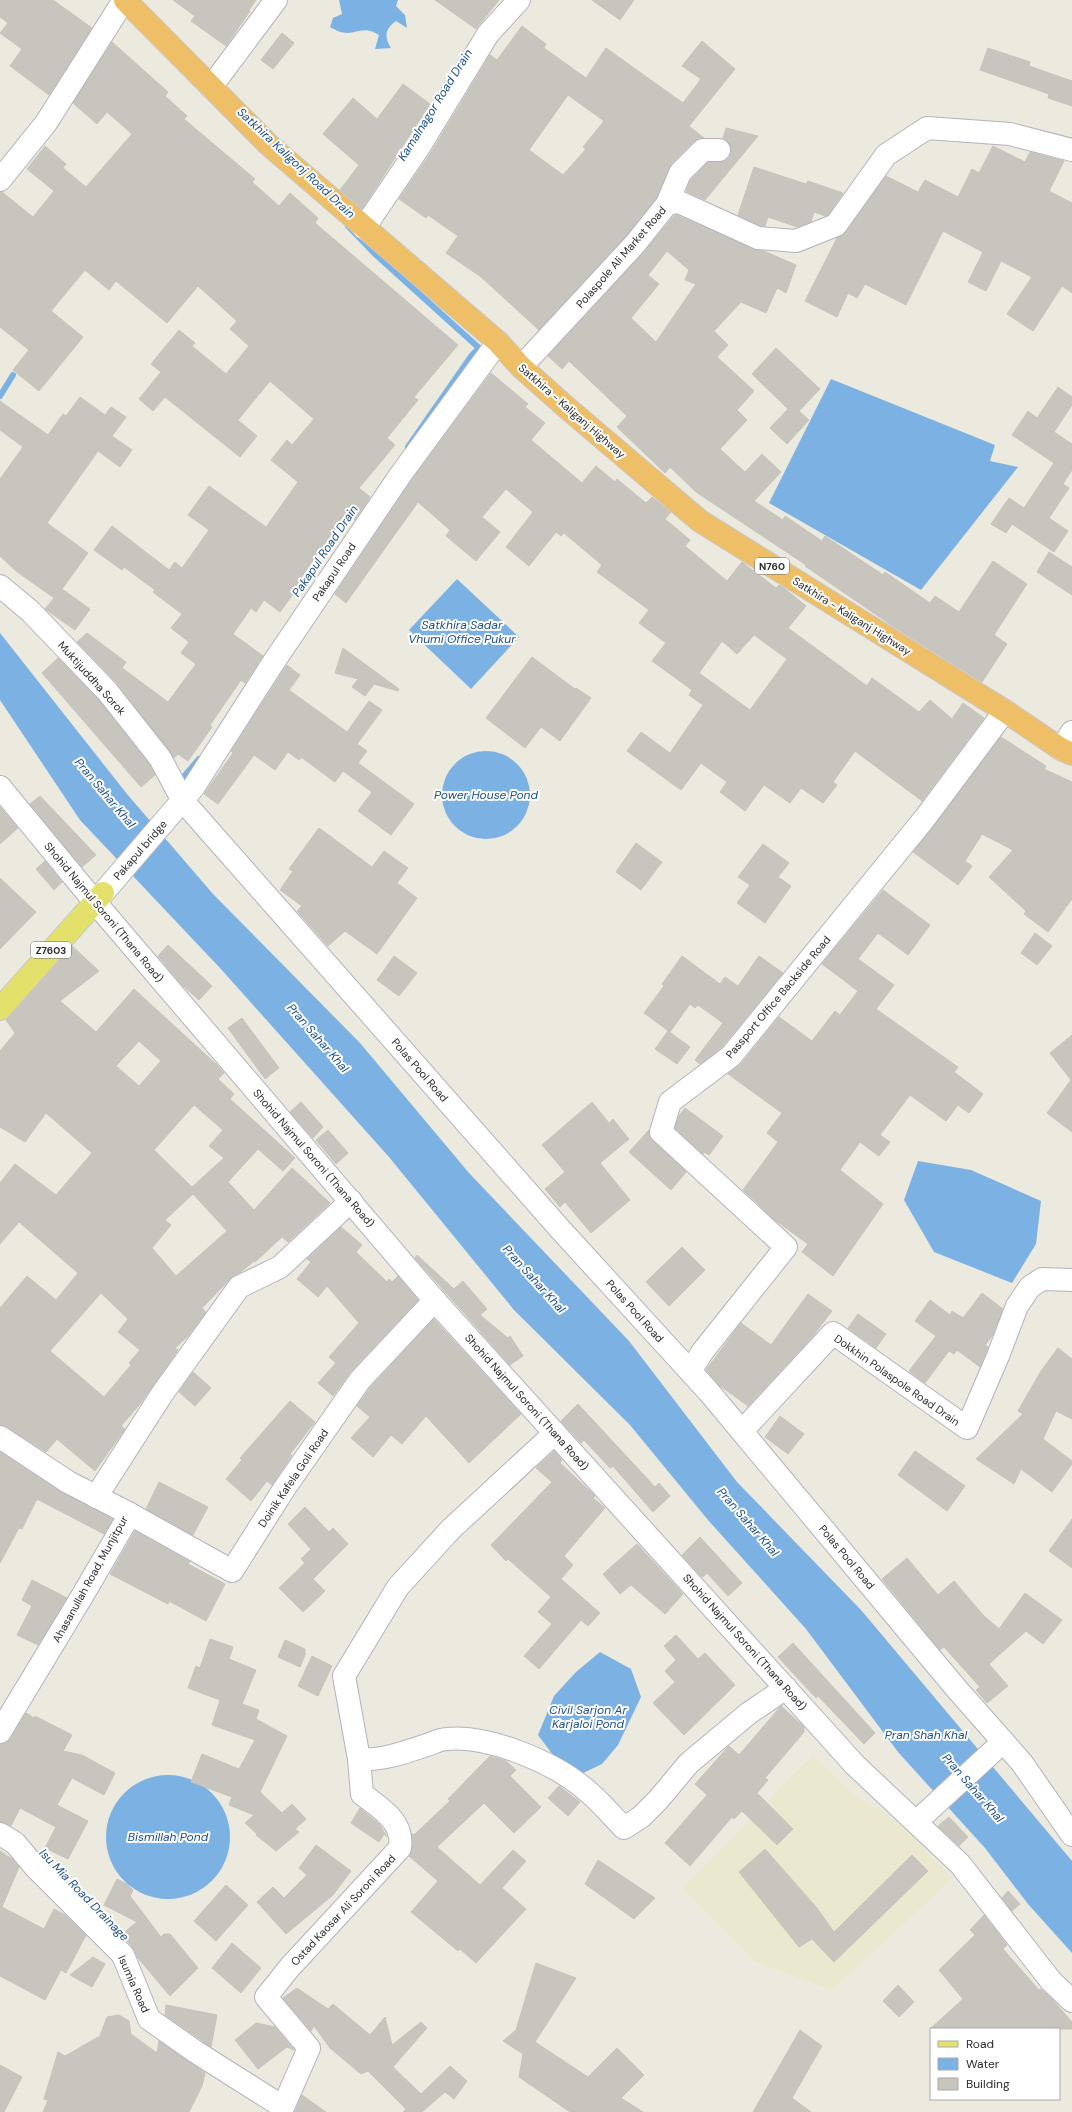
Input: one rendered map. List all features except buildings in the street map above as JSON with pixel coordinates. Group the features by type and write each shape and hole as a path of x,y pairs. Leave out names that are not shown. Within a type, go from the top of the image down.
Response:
{"highway":[{"name":"Satkhira - Kaliganj Highway","path":"124,0 269,145 498,342 521,367 700,521 1005,711 1068,745"}],"main road":[{"name":"Z7603","path":"0,1009 99,897"}],"street":[{"path":"0,180 46,123 124,0"},
{"path":"212,87 276,0"},
{"path":"364,228 419,147 488,34 519,0"},
{"name":"Polaspole Ali Market Road","path":"521,367 635,244 667,204 679,202 758,238 796,241 836,225 886,154 927,128 1010,134 1072,150"},
{"path":"667,204 680,173 703,150 719,150"},
{"name":"Pakapul Road","path":"180,804 401,474 498,342"},
{"name":"Muktijuddha Sorok","path":"0,586 30,611 107,691 160,758 180,804"},
{"name":"Passport Office Backside Road","path":"690,1371 703,1351 786,1247 661,1132 670,1102 731,1056 925,818 1005,711"},
{"name":"Shohid Najmul Soroni (Thana Road)","path":"0,787 99,897 435,1300 855,1765 960,1864 1051,1981 1072,2001"},
{"name":"Pakapul bridge","path":"99,897 180,804"},
{"name":"Polas Pool Road","path":"180,804 560,1229 690,1371 742,1431 955,1687 1022,1763 1072,1835"},
{"path":"96,1496 162,1394 239,1286 280,1267 351,1201"},
{"name":"Dokkhin Polaspole Road Drain","path":"742,1431 834,1333 967,1428 998,1356 1017,1306 1030,1287 1042,1279 1072,1280"},
{"name":"Doinik Kafela Goli Road","path":"130,1514 232,1571 284,1489 360,1380 435,1300"},
{"path":"555,1433 451,1529 398,1587 344,1676 358,1760 371,1760 412,1751 446,1739 477,1740 521,1753 546,1765 585,1788 624,1828 640,1817 658,1800 689,1763 749,1713 786,1688"},
{"name":"Ahasanullah Road, Munjitpur","path":"0,1437 68,1482 130,1514 77,1606 0,1732"},
{"path":"916,1822 1003,1742"},
{"name":"Ostad Kaosar Ali Soroni Road","path":"282,2109 309,2048 266,1997 290,1967 400,1848 402,1838 395,1821 362,1794 358,1760"},
{"name":"Isumia Road","path":"0,1834 15,1843 36,1868 123,1955 149,2019 282,2109"}],"shaded area":[{"path":"813,1755 856,1797 897,1819 952,1879 832,1990 756,1962 682,1888"}],"water":[{"path":"339,0 398,0 396,6 405,15 407,28 396,21 392,24 387,33 387,40 391,48 375,49 379,35 366,30 345,33 330,27 333,18 342,14"},
{"path":"831,379 995,445 990,461 1018,467 921,590 769,503"},
{"name":"Satkhira Sadar Vhumi Office Pukur","path":"457,579 519,637 471,689 409,630"},
{"name":"Pran Shah Khal","path":"0,633 127,794 213,894 360,1043 469,1173 629,1341 737,1482 861,1610 1072,1861 1072,1953 1028,1904 985,1848 898,1752 806,1629 708,1520 630,1425 514,1310 389,1157 220,968 80,820 0,700"},
{"name":"Power House Pond","path":"486,751 503,754 511,758 523,770 527,778 530,795 527,812 523,820 511,832 503,836 486,839 469,836 461,832 449,820 445,812 442,795 445,778 449,770 461,758 469,754"},
{"path":"918,1161 971,1170 1041,1201 1036,1244 1012,1283 934,1252 904,1200"},
{"name":"Civil Sarjon Ar Karjaloi Pond","path":"600,1652 631,1669 641,1697 618,1745 602,1764 583,1773 562,1767 538,1735 554,1696 576,1672"},
{"name":"Bismillah Pond","path":"168,1775 180,1776 192,1780 212,1793 225,1813 229,1825 229,1849 225,1861 212,1881 192,1894 180,1898 168,1899 156,1898 144,1894 124,1881 111,1861 107,1849 106,1837 107,1825 111,1813 124,1793 144,1780 156,1776"}],"waterway":[{"name":"Satkhira Kaligonj Road Drain","path":"348,226 374,253 479,348 472,355 408,447"},
{"path":"0,396 13,375"},
{"name":"Pakapul Road Drain","path":"181,780 199,759"}],"water label":[{"name":"Kamalnagor Road Drain","path":"435,105"},
{"name":"Pran Sahar Khal","path":"105,793"},
{"name":"Pran Sahar Khal","path":"318,1038"},
{"name":"Pran Sahar Khal","path":"534,1279"},
{"name":"Pran Sahar Khal","path":"748,1522"},
{"name":"Pran Sahar Khal","path":"973,1788"},
{"name":"Isu Mia Road Drainage","path":"84,1895"}]}
